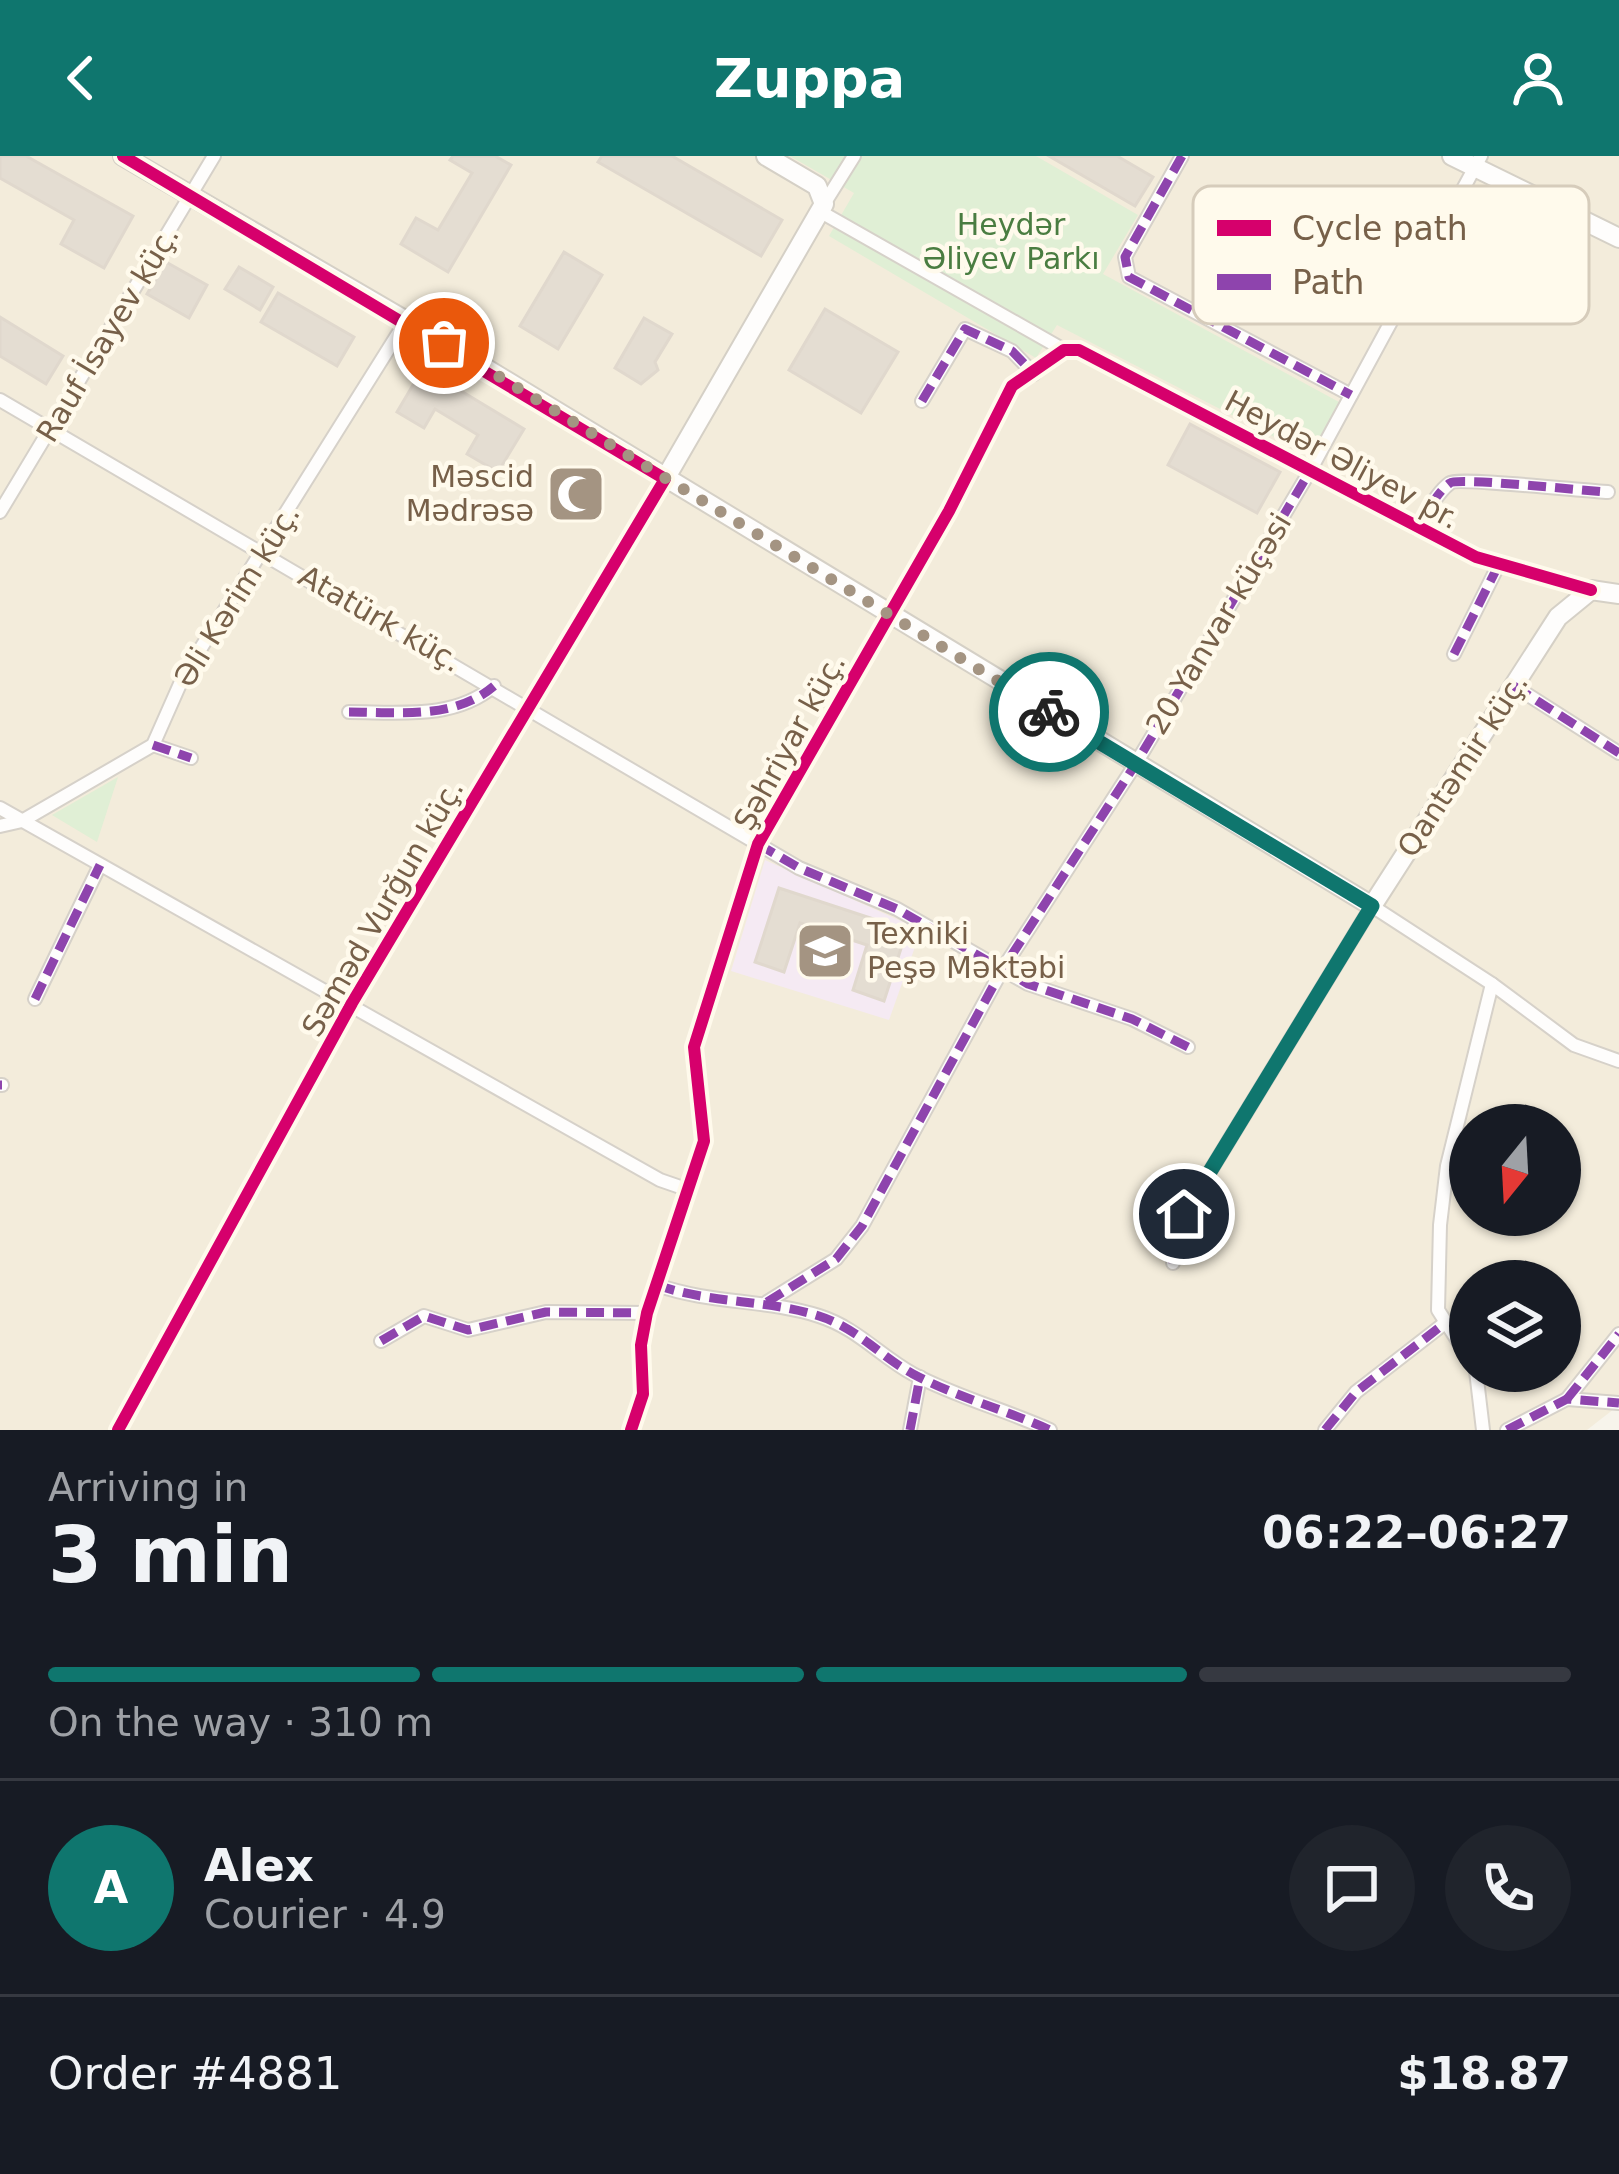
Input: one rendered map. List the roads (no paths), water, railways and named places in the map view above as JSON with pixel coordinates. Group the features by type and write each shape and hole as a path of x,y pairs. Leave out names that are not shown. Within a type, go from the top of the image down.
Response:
{"main road":[{"path":"123,156 406,321 1372,906"},
{"path":"665,479 821,201 766,156"},
{"path":"1452,156 1478,160 1525,186"},
{"path":"1589,221 1619,238"},
{"name":"Heydər Əliyev pr.","path":"1591,590 1619,594"},
{"name":"Qantəmir küç.","path":"1372,906 1569,603 1591,590"}],"street":[{"name":"Rauf İsayev küç.","path":"0,512 214,156"},
{"path":"821,201 854,156"},
{"path":"1182,156 1125,257 1129,277 1193,311"},
{"name":"Heydər Əliyev pr.","path":"821,201 1072,350 1416,529 1498,566 1591,590"},
{"name":"Əli Kərim küç.","path":"153,745 184,675 266,552 406,321"},
{"path":"1218,324 1352,395"},
{"name":"20 Yanvar küçəsi","path":"767,1302 836,1259 862,1226 1002,970 1135,765 1310,471 1390,324"},
{"path":"922,401 965,328 1012,351 1034,374"},
{"name":"Şəhriyar küç.","path":"631,1430 644,1394 641,1345 647,1313 686,1189 700,1164 705,1118 694,1047 758,844 890,615 1012,386 1072,350"},
{"name":"Atatürk küç.","path":"0,400 530,706 799,868 911,917 1002,970 1154,1028 1188,1047"},
{"path":"1416,529 1444,489 1464,478 1540,490 1608,492"},
{"name":"Səməd Vurğun küç.","path":"118,1430 352,1003 665,479"},
{"path":"1454,654 1498,566"},
{"path":"349,712 433,712 466,705 494,686"},
{"path":"1514,686 1619,753"},
{"path":"0,826 22,820 153,745 191,758"},
{"path":"0,808 660,1180 686,1189"},
{"path":"35,998 100,866"},
{"path":"1372,906 1492,983 1574,1045 1619,1061"},
{"name":"Qantəmir küç.","path":"1173,1263 1172,1241 1184,1214 1372,906"},
{"path":"1449,1329 1437,1296 1447,1166 1492,983"},
{"path":"657,1285 715,1301 767,1302 824,1317 863,1336 920,1377 1028,1426 1050,1430"},
{"path":"381,1341 424,1316 468,1330 546,1312 647,1313"},
{"path":"1325,1430 1356,1392 1445,1323"},
{"path":"1507,1430 1567,1399 1619,1334"},
{"path":"910,1430 920,1377"},
{"path":"1478,1392 1483,1430"},
{"path":"1567,1399 1619,1402"}],"place":[{"name":"Məscid Mədrəsə","path":"576,494"},
{"name":"Texniki Peşə Məktəbi","path":"825,951"}],"park label":[{"name":"Heydər Əliyev Parkı","path":"1011,242"}]}
